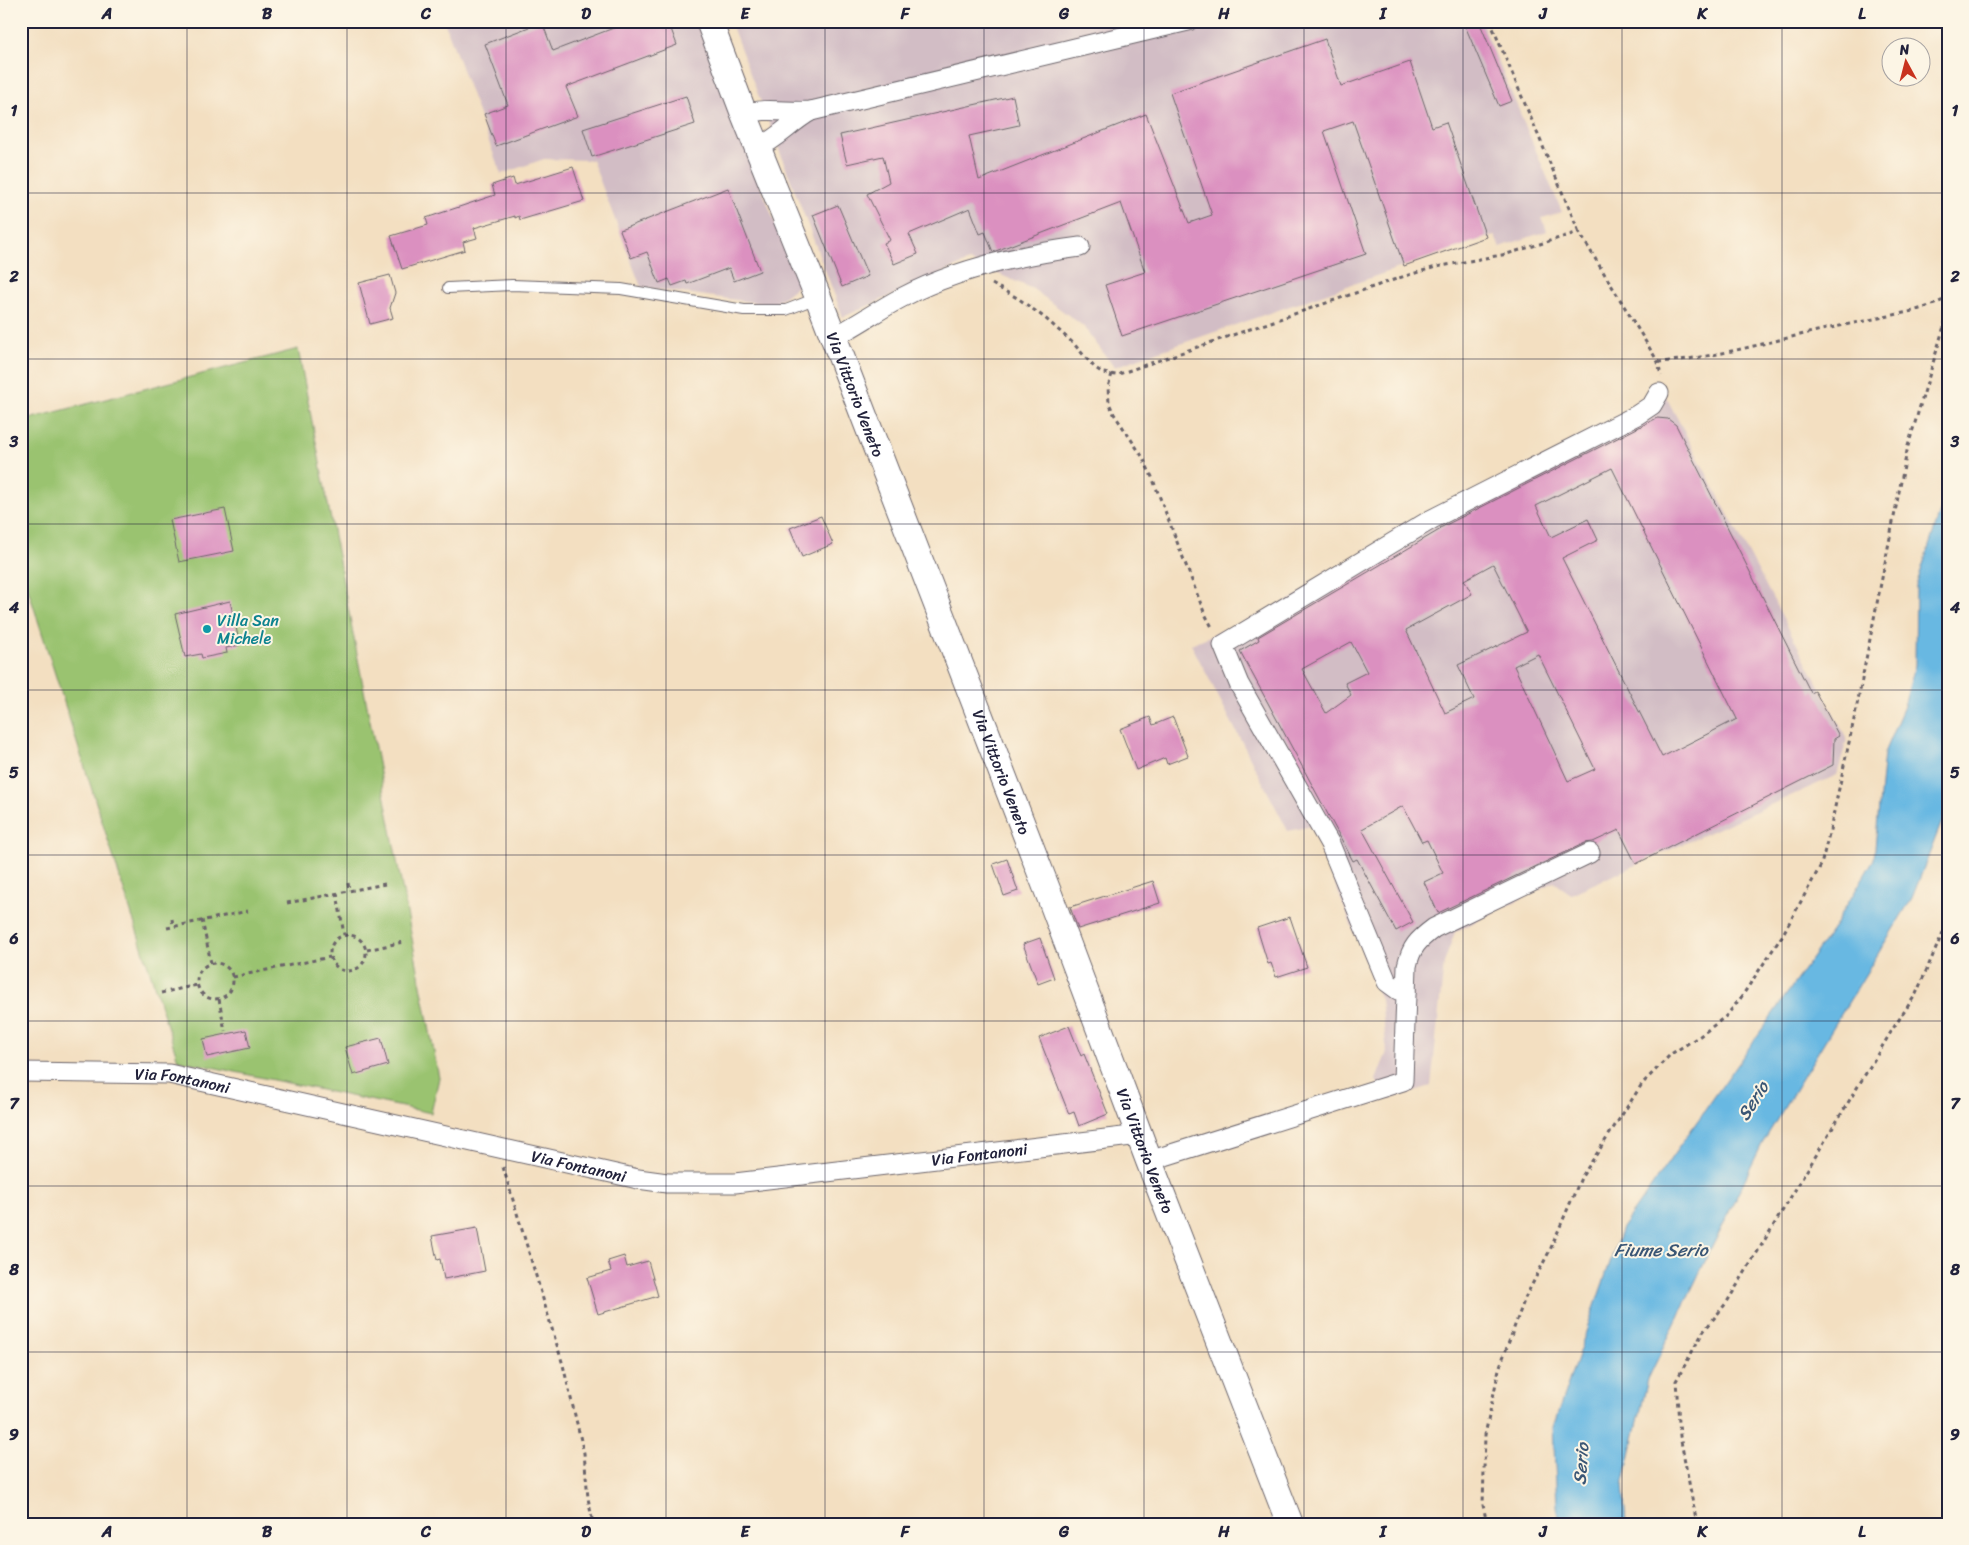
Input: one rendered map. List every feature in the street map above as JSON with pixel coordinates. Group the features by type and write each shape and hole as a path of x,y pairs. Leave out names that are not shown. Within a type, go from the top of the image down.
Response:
{"main road":[{"name":"Via Vittorio Veneto","path":"709,21 1050,897 1149,1161 1290,1524"}],"street":[{"path":"744,114 759,110 811,111 1188,21"},
{"path":"757,148 771,141 795,121 811,111"},
{"path":"832,338 853,328 902,298 958,274 1041,252 1080,247"},
{"path":"1406,991 1398,990 1387,982 1330,844 1239,684 1223,645 1432,519 1638,415 1652,405 1659,393"},
{"path":"1149,1161 1403,1081 1407,966 1410,952 1420,939 1434,928 1590,853"},
{"name":"Via Fontanoni","path":"21,1072 169,1074 667,1183 735,1183 785,1178 1140,1135"}],"lane":[{"path":"448,288 512,285 621,289 744,310 786,310 818,297"}],"path":[{"path":"1490,21 1579,232 1658,362 1662,378 1659,393"},
{"path":"958,274 980,278 1020,300 1045,318 1073,343 1094,367 1103,373 1116,375 1130,372 1275,319 1405,276 1507,254 1579,232"},
{"path":"1658,362 1716,355 1912,311 1948,298"},
{"path":"1487,1524 1483,1504 1485,1434 1499,1369 1525,1298 1550,1250 1580,1178 1642,1084 1670,1054 1700,1036 1726,1016 1740,1000 1782,936 1821,865 1854,719 1908,446 1948,313"},
{"path":"1112,374 1108,387 1109,403 1114,414 1142,456 1152,477 1204,612 1223,645"},
{"path":"348,883 349,890"},
{"path":"287,903 385,884"},
{"path":"337,893 344,935"},
{"path":"167,928 248,911"},
{"path":"172,919 173,926"},
{"path":"202,920 211,963"},
{"path":"1697,1524 1680,1436 1676,1381 1703,1332 1727,1302 1916,994 1948,921"},
{"path":"344,935 361,940 366,950 364,962 360,967 349,972 337,968 330,957 331,946 339,937 344,935"},
{"path":"366,950 403,942"},
{"path":"233,977 330,957"},
{"path":"211,963 222,964 231,972 233,977 231,990 227,995 219,998 209,998 204,995 197,985 198,974 206,965 211,963"},
{"path":"161,993 197,985"},
{"path":"219,998 225,1031"},
{"path":"497,1147 563,1365 584,1453 588,1498 594,1524"}],"shaded area":[{"path":"444,21 697,21 799,285 773,305 641,287 592,160 544,159 501,174"},
{"path":"730,21 1481,21 1562,212 1542,218 1547,231 1500,247 1494,235 1114,367 1083,326 1033,289 969,261 843,317"},
{"path":"1665,395 1847,739 1837,775 1571,894 1554,882 1455,932 1444,963 1431,1086 1388,1099 1376,1080 1387,1052 1381,1000 1312,826 1288,831 1191,644 1265,613"}],"green space":[{"path":"298,349 439,1078 431,1113 178,1060 21,567 21,421"}],"water":[{"name":"Fiume Serio","path":"1948,478 1948,806 1912,898 1762,1144 1648,1379 1623,1485 1626,1524 1558,1524 1553,1427 1622,1228 1834,927 1874,859 1884,753 1904,706 1915,665 1916,586 1942,506"}],"building":[{"path":"632,21 668,21 677,45 566,87 578,116 496,146 484,114 508,105 485,44 542,22 553,51"},
{"path":"1463,21 1479,21 1512,101 1499,106"},
{"path":"1325,39 1341,86 1410,62 1432,127 1446,122 1486,237 1404,266 1353,121 1324,131 1366,254 1122,336 1105,285 1145,272 1121,203 993,252 985,232 980,234 970,208 909,234 918,254 894,264 884,243 890,240 867,194 889,182 883,156 847,164 840,135 1013,96 1019,125 969,136 979,180 1146,114 1189,223 1212,215 1170,93"},
{"path":"686,96 695,124 592,157 583,129"},
{"path":"573,167 584,201 520,220 519,216 515,218 515,216 474,228 477,238 463,242 465,250 402,269 391,236 428,225 426,218 495,195 492,185 513,178 515,185"},
{"path":"728,188 760,271 734,281 729,268 687,284 686,281 672,286 669,279 659,283 647,252 631,258 620,230"},
{"path":"838,205 868,276 842,287 813,215"},
{"path":"390,275 395,293 390,308 393,318 370,324 359,283"},
{"path":"1657,418 1668,419 1676,425 1811,693 1815,691 1839,736 1834,739 1833,765 1636,864 1619,830 1593,842 1585,843 1438,913 1424,882 1443,873 1427,840 1422,842 1403,806 1362,829 1413,922 1396,931 1357,859 1353,861 1240,651 1259,640 1258,637 1440,528","holes":["1612,468 1737,719 1662,757 1562,558 1598,540 1588,519 1551,537 1536,506","1493,564 1527,632 1458,665 1474,699 1445,713 1406,630 1472,594 1464,580","1351,642 1367,672 1345,683 1351,695 1326,713 1302,669","1538,654 1595,769 1568,781 1514,666"]},
{"path":"225,509 234,551 179,562 170,520"},
{"path":"821,516 833,544 802,557 790,528"},
{"name":"Villa San Michele","path":"230,601 240,645 226,648 227,653 202,658 201,654 185,657 175,614"},
{"path":"1150,717 1153,725 1173,717 1188,756 1167,764 1165,758 1136,770 1120,729"},
{"path":"1007,859 1018,891 1004,896 993,864"},
{"path":"1153,881 1160,903 1078,929 1070,907"},
{"path":"1290,917 1307,967 1276,977 1271,963 1268,964 1257,928"},
{"path":"1040,938 1054,978 1038,984 1023,944"},
{"path":"1069,1026 1081,1056 1084,1054 1108,1114 1079,1126 1074,1112 1069,1114 1039,1038"},
{"path":"246,1030 250,1048 207,1057 203,1039"},
{"path":"381,1038 388,1065 353,1075 345,1047"},
{"path":"477,1228 485,1271 444,1279 440,1259 437,1260 432,1236"},
{"path":"624,1256 627,1267 648,1261 658,1296 598,1314 587,1278 611,1271 608,1261"}],"place":[{"name":"Villa San Michele","path":"207,629"}],"water label":[{"name":"Serio","path":"1753,1101"},
{"name":"Serio","path":"1581,1464"}]}
